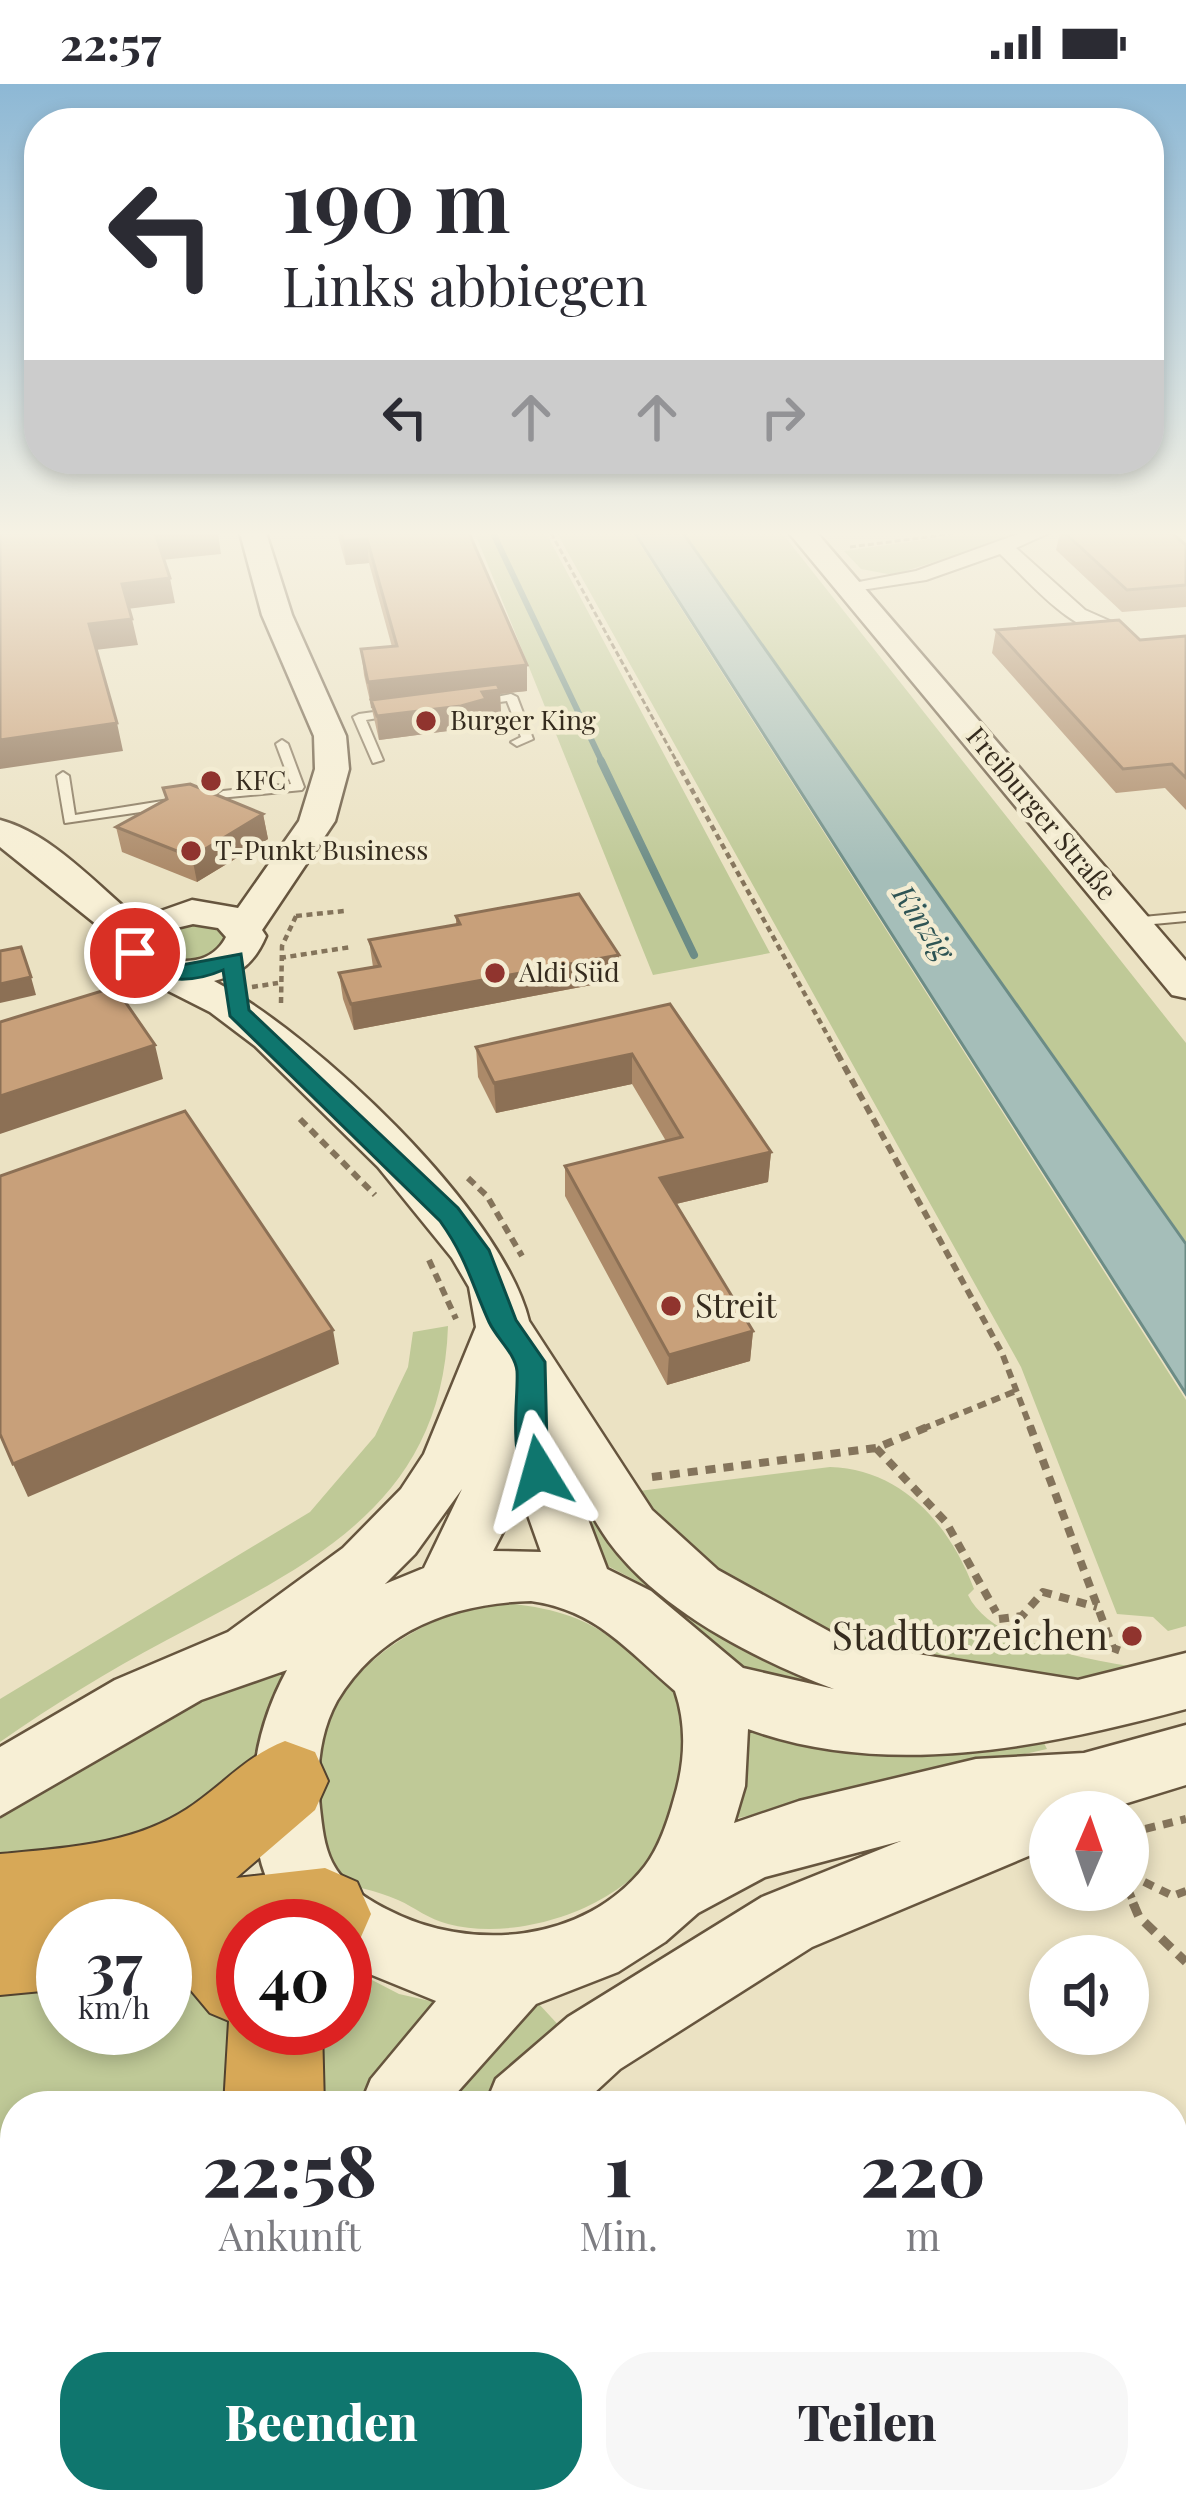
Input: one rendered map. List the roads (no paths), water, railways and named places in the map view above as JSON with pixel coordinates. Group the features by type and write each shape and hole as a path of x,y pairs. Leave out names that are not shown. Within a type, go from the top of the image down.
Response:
{"highway":[{"path":"0,1899 135,1881 175,1867 240,1825 285,1780"},
{"path":"0,1949 36,1946"},
{"path":"274,2055 274,2091"}],"street":[{"path":"170,973 204,971 215,929 293,854 322,804 332,769 330,736 291,646"},
{"name":"Freiburger Straße","path":"899,646 1186,986"},
{"path":"0,831 92,897 137,938 139,960 238,1012 449,1215 480,1257 495,1344 584,1588"},
{"path":"272,1042 263,976 296,880 293,854"},
{"path":"92,897 215,929"},
{"path":"137,938 215,929"},
{"path":"215,929 238,1012"},
{"path":"447,1583 491,1499 495,1344"},
{"path":"0,1785 131,1706 252,1647 346,1586 399,1538 467,1432 495,1344"},
{"path":"495,1344 631,1527 682,1575 730,1610 812,1653 868,1674 1078,1709"},
{"path":"316,1899 298,1870 285,1780 303,1703 351,1636 396,1604 447,1583 493,1575 584,1588 624,1606 704,1678 750,1702 838,1718 986,1723 1078,1709 1161,1668"},
{"path":"252,1647 351,1636"},
{"path":"670,1890 703,1820 715,1765 718,1721 704,1678"},
{"path":"372,1938 450,1969 517,1972 580,1954 638,1919 670,1890 783,1838 996,1787 1072,1786 1186,1755"},
{"path":"540,2091 594,2043 787,1922 1019,1827 1072,1786"},
{"path":"410,2091 454,2034 517,1972"}],"lane":[{"path":"468,703 512,697 527,740 517,742"},
{"path":"377,760 359,717 403,711"},
{"path":"224,795 298,787 282,744"},
{"path":"63,776 69,820 182,802"},
{"path":"1132,922 1186,917"}],"water":[{"name":"Kinzig","path":"708,646 763,646 1186,1244 1186,1394"}],"waterway":[{"path":"547,646 603,764"},
{"path":"601,761 694,955"}],"place":[{"name":"Burger King","path":"426,721"},
{"name":"KFC","path":"211,781"},
{"name":"T-Punkt Business","path":"191,851"},
{"name":"Aldi Süd","path":"495,973"},
{"name":"Streit","path":"671,1306"},
{"name":"Stadttorzeichen","path":"1132,1636"}]}
